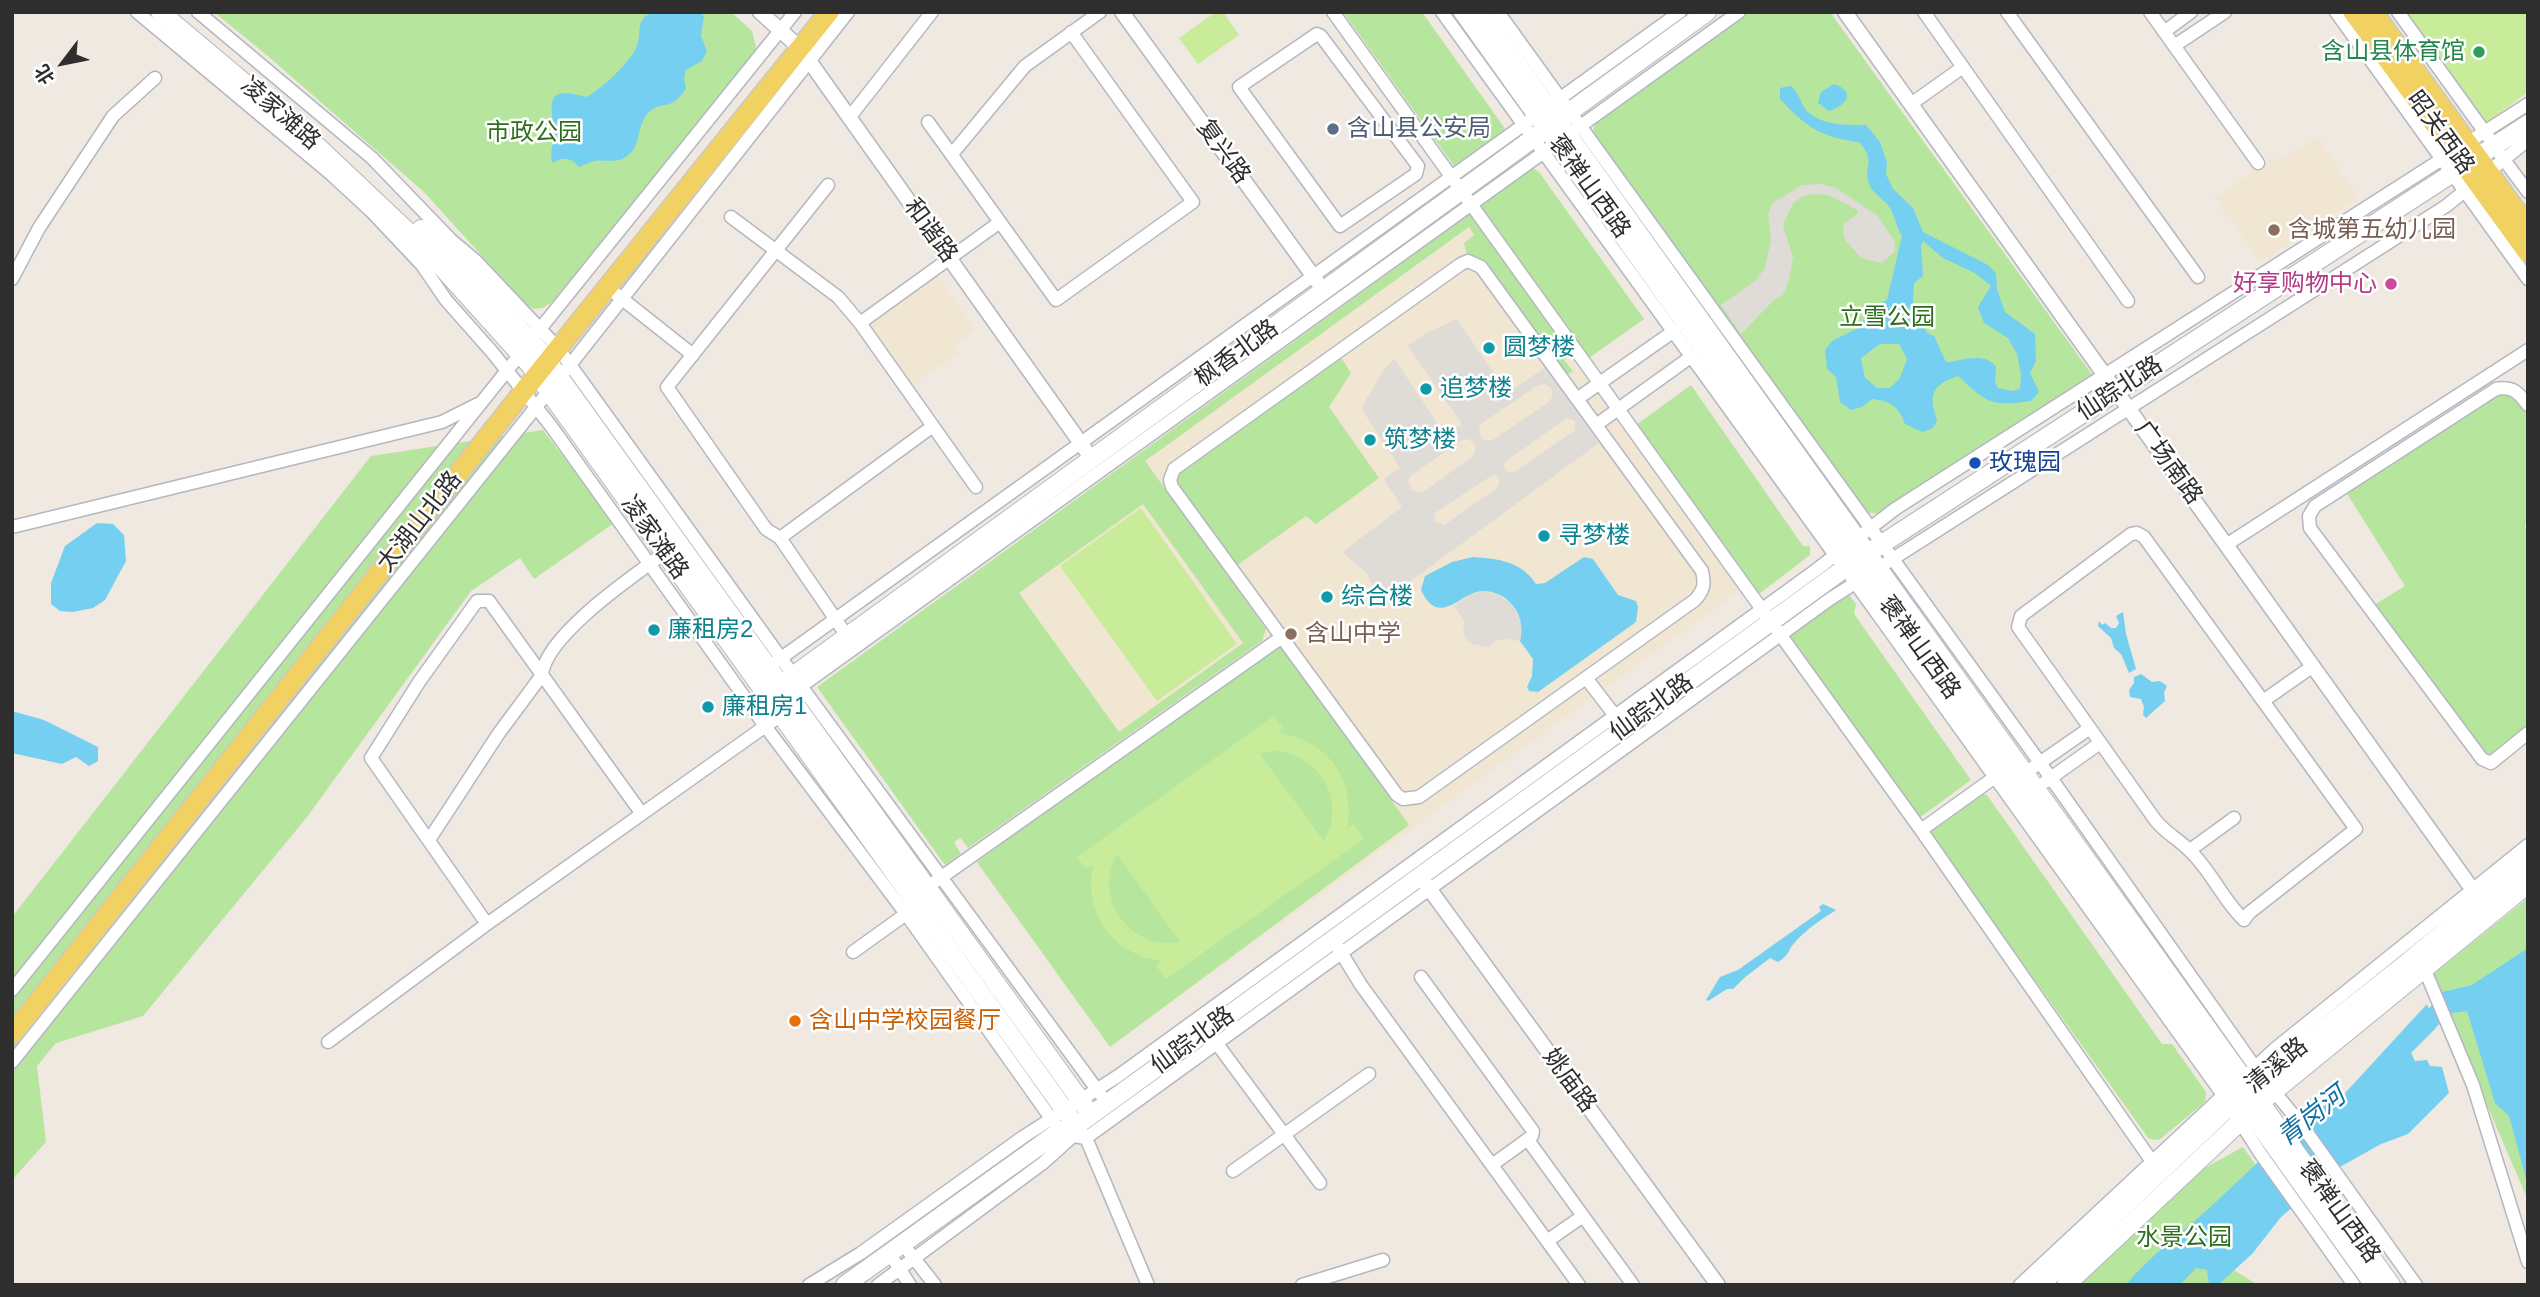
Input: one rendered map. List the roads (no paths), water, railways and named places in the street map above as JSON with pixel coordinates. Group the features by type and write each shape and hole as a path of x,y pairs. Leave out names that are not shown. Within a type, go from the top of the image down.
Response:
{"main road":[{"name":"凌家滩路","path":"160,12 298,128 540,351"},
{"name":"凌家滩路","path":"178,12 305,119 467,272 540,351 768,668 922,894 1068,1128"},
{"name":"太湖山北路","path":"540,351 615,293 795,45 814,12"},
{"name":"太湖山北路","path":"12,1016 540,351 795,45 829,12"},
{"name":"褒禅山西路","path":"1463,12 1552,125 2320,1196 2391,1285"},
{"name":"褒禅山西路","path":"1480,12 1552,125"},
{"name":"枫香北路","path":"784,694 848,636 1707,12"},
{"name":"昭关西路","path":"2353,12 2528,253"},
{"name":"昭关西路","path":"2373,12 2465,167 2528,228"},
{"name":"仙踪北路","path":"845,1285 1068,1128 1091,1115 1102,1096 1212,1037 1425,883 1624,728 1863,556 2528,124"},
{"name":"凌家滩路","path":"559,378 665,553 768,668"},
{"name":"太湖山北路","path":"12,1034 515,382"},
{"name":"褒禅山西路","path":"1863,556 2033,768 2242,1086"},
{"name":"清溪路","path":"2040,1285 2156,1166 2242,1086 2408,962 2528,862"},
{"name":"清溪路","path":"2066,1285 2256,1106 2424,968 2481,901 2528,884"},
{"name":"凌家滩路","path":"922,894 1091,1115"},
{"name":"褒禅山西路","path":"2320,1196 2374,1285"}],"street":[{"path":"137,12 312,158 371,211 422,265 446,300 536,407 762,721 922,894 1102,1096"},
{"path":"198,12 372,158 540,351 559,378"},
{"name":"和谐路","path":"760,12 795,45 1092,458"},
{"path":"795,12 795,45"},
{"path":"795,45 848,12"},
{"path":"849,118 932,12"},
{"path":"952,154 1025,66 1100,12"},
{"name":"复兴路","path":"1122,12 1324,291"},
{"path":"1333,12 1921,830 2156,1166 2020,1285"},
{"path":"1442,12 1552,125 1863,556 1995,778 2256,1106 2260,1153 2354,1285"},
{"path":"1498,12 1552,125 1674,331 1692,356 1863,556"},
{"path":"1552,125 1680,12"},
{"path":"1552,125 1740,12"},
{"name":"广场南路","path":"1845,12 2481,901"},
{"path":"1924,12 2128,301"},
{"path":"2007,12 2198,277"},
{"path":"2150,12 2258,163"},
{"path":"2164,32 2191,12"},
{"path":"2174,46 2225,12"},
{"path":"2336,12 2465,167 2528,279"},
{"path":"2399,12 2528,192"},
{"path":"928,122 1056,300 1192,202 1071,32"},
{"path":"1317,34 1366,96 1418,166 1416,174 1340,226 1238,87 1317,34"},
{"path":"1911,104 1963,67"},
{"path":"12,279 39,228 113,116 155,78"},
{"path":"1366,96 1384,84"},
{"path":"2495,146 2528,104"},
{"path":"2495,146 2528,140"},
{"path":"1425,883 1863,556 1895,509 2105,375 2465,167"},
{"path":"878,1285 1043,1163 1068,1128 1080,1100 1102,1096 1863,556 2129,408 2446,206 2465,167"},
{"path":"828,185 667,387 766,529 780,538 848,636"},
{"path":"739,688 1313,276 1461,191"},
{"path":"328,1042 642,814 762,721 784,694 1461,191"},
{"path":"731,217 838,297 860,323 976,487"},
{"path":"860,323 1000,222"},
{"path":"1468,261 1481,267 1596,425 1702,571 1705,583 1702,593 1419,797 1403,799 1397,795 1172,487 1170,480 1174,469 1468,261"},
{"path":"12,1062 559,378 615,293 693,355"},
{"path":"1577,399 1674,331"},
{"path":"2227,545 2528,350"},
{"path":"1596,425 1692,356"},
{"path":"12,527 442,422 515,382"},
{"path":"2528,405 2518,392 2509,387 2496,389 2315,506 2308,516 2310,528 2482,760 2491,763 2528,733"},
{"path":"12,990 482,402"},
{"path":"780,538 933,426"},
{"path":"2137,533 2144,537 2356,829 2244,919 2235,911 2190,850 2169,835 2156,821 2090,728 2018,627 2021,616 2131,534 2137,533"},
{"path":"429,840 499,733 542,675 543,665 576,621 665,553"},
{"path":"487,924 371,758 419,682 477,601 489,601 642,814"},
{"path":"853,952 922,894 1282,637"},
{"path":"2263,701 2313,666"},
{"path":"1586,678 1624,728"},
{"path":"784,694 922,894"},
{"path":"2033,768 2090,728"},
{"path":"2043,783 2100,743"},
{"path":"1921,830 1995,778"},
{"path":"2190,850 2234,818"},
{"path":"2481,901 2528,845"},
{"name":"姚庙路","path":"1425,883 1718,1285"},
{"path":"1337,946 1361,985 1579,1285"},
{"path":"2424,968 2473,1085 2528,1262"},
{"path":"1421,977 1533,1130 1528,1140 1492,1164"},
{"path":"809,1285 1212,1037 1320,1183"},
{"path":"1233,1171 1369,1074"},
{"path":"2256,1106 2301,1124 2416,1285"},
{"path":"1068,1128 1148,1285"},
{"path":"1528,1140 1633,1285"},
{"path":"1548,1241 1583,1216"},
{"path":"895,1248 911,1285"},
{"path":"895,1248 935,1285"},
{"path":"1302,1285 1383,1259"}],"water":[{"path":"701,12 704,17 701,36 707,51 702,61 686,70 686,89 679,98 654,108 645,117 632,152 619,160 595,161 579,167 567,159 553,163 551,154 554,97 565,93 587,97 608,81 634,52 641,23 651,13"},
{"path":"1834,84 1841,87 1847,95 1840,106 1829,111 1818,103 1821,92"},
{"path":"1791,86 1806,110 1819,119 1834,124 1866,125 1880,142 1887,162 1886,174 1893,189 1913,208 1923,232 1988,265 1996,273 1997,289 2005,312 2035,334 2036,361 2030,373 2039,392 2031,401 1990,401 1958,376 1942,383 1934,392 1933,403 1937,420 1933,428 1922,432 1905,424 1897,409 1884,401 1872,399 1862,407 1851,410 1840,402 1836,377 1827,369 1825,350 1832,341 1858,328 1872,309 1887,300 1902,236 1890,208 1869,184 1867,154 1859,142 1824,134 1806,123 1780,99 1780,88","holes":["1923,241 1943,258 1975,273 1991,286 1978,307 1984,323 2008,338 2017,354 2021,375 2020,389 2013,391 1998,388 1995,382 1996,367 1986,359 1946,362 1934,336 1927,333 1913,305 1914,283 1923,276","1880,344 1899,344 1907,359 1900,378 1890,388 1877,388 1865,378 1861,358"]},
{"path":"97,523 113,524 124,535 126,561 105,600 93,608 73,612 60,611 51,604 51,583 65,546"},
{"path":"1473,557 1500,560 1516,566 1536,584 1545,583 1584,557 1593,559 1618,595 1636,601 1636,622 1538,692 1529,691 1527,687 1532,676 1533,659 1520,641 1522,632 1519,615 1509,601 1493,592 1484,591 1475,592 1443,608 1428,601 1421,590 1425,576 1452,562"},
{"path":"2123,612 2136,669 2129,673 2111,638 2098,626 2099,621 2102,625 2105,623 2116,628 2119,623 2116,616"},
{"path":"2141,674 2152,682 2160,681 2167,686 2165,701 2146,718 2143,715 2141,699 2130,697 2129,690 2134,683 2134,677"},
{"path":"12,711 44,720 98,747 98,761 89,766 76,757 62,764 12,753"},
{"path":"1823,904 1836,910 1805,932 1782,959 1778,962 1770,958 1733,989 1727,989 1706,1000 1720,977 1738,970 1821,911 1819,907"},
{"path":"2528,948 2528,1186 2509,1116 2495,1103 2467,1011 2452,1013 2442,992 2472,985"},
{"path":"2427,1004 2436,1028 2411,1053 2415,1061 2427,1060 2430,1066 2442,1067 2449,1093 2408,1134 2381,1144 2338,1168 2281,1217 2252,1254 2218,1285 2209,1285 2207,1270 2196,1268 2180,1285 2126,1285 2154,1255 2296,1128 2328,1103 2335,1104"}],"waterway":[{"name":"青岗河","path":"2413,1035 2452,1000 2471,996"}],"place":[{"name":"含山县体育馆","path":"2479,52"},
{"name":"含山县公安局","path":"1333,129"},
{"name":"含城第五幼儿园","path":"2274,230"},
{"name":"好享购物中心","path":"2391,284"},
{"name":"圆梦楼","path":"1489,348"},
{"name":"追梦楼","path":"1426,389"},
{"name":"筑梦楼","path":"1370,440"},
{"name":"玫瑰园","path":"1975,463"},
{"name":"寻梦楼","path":"1544,536"},
{"name":"综合楼","path":"1327,597"},
{"name":"廉租房2","path":"654,630"},
{"name":"含山中学","path":"1291,634"},
{"name":"廉租房1","path":"708,707"},
{"name":"含山中学校园餐厅","path":"795,1021"}],"park label":[{"name":"市政公园","path":"534,133"},
{"name":"立雪公园","path":"1887,318"},
{"name":"水景公园","path":"2184,1238"}]}
